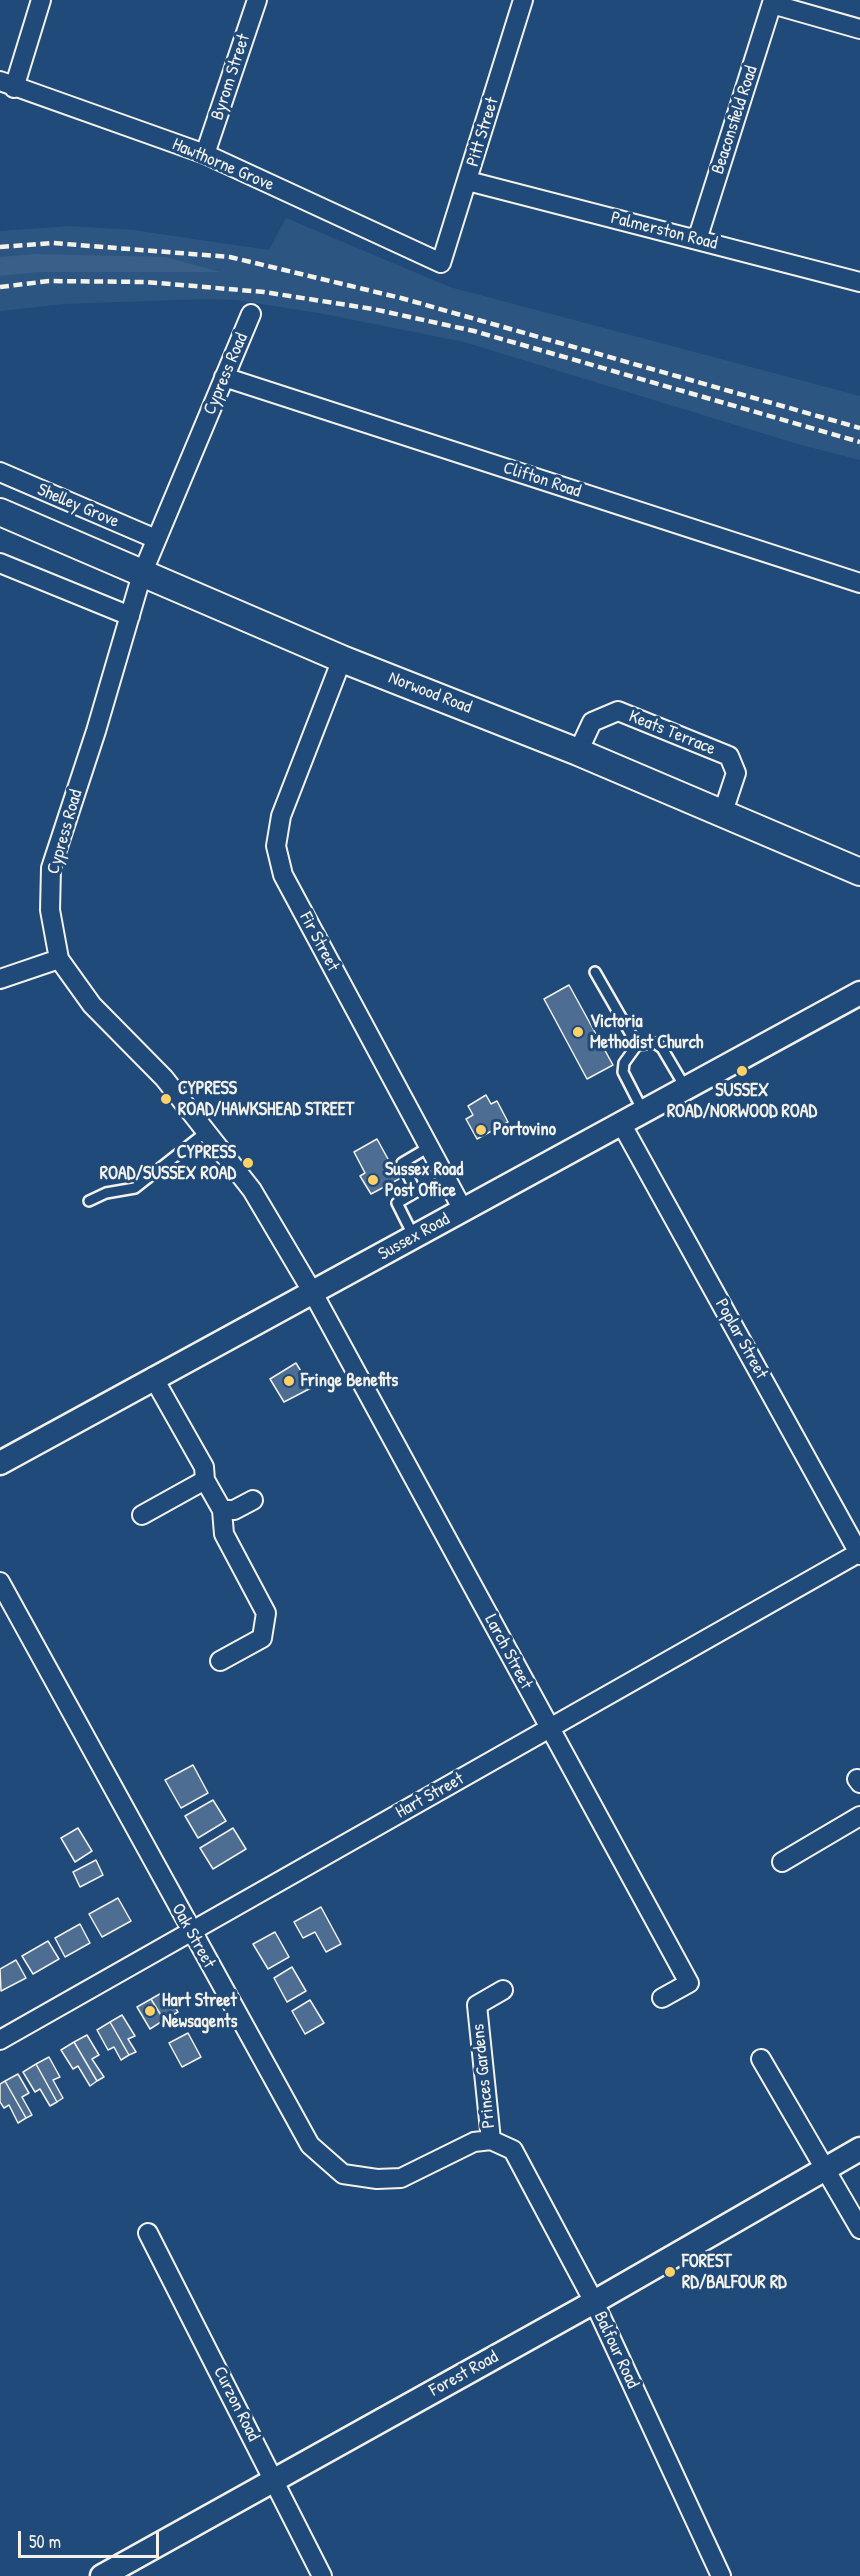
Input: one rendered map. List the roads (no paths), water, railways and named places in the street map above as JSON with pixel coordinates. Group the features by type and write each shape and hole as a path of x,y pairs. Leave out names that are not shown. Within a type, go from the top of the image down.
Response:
{"main road":[{"name":"Norwood Road","path":"0,512 342,659 723,812 860,873"}],"street":[{"path":"7,84 41,0"},
{"name":"Byrom Street","path":"205,154 257,0"},
{"name":"Pitt Street","path":"441,263 523,0"},
{"path":"773,2 860,29"},
{"name":"Beaconsfield Road","path":"697,240 773,2"},
{"name":"Hawthorne Grove","path":"7,84 205,154 441,263"},
{"name":"Palmerston Road","path":"468,181 860,282"},
{"name":"Cypress Road","path":"251,314 141,574 51,868 50,910 59,959 92,1005 164,1078 252,1190 313,1293"},
{"name":"Clifton Road","path":"224,377 860,583"},
{"name":"Shelley Grove","path":"0,472 156,539"},
{"path":"0,563 130,616"},
{"name":"Fir Street","path":"342,659 282,816 276,846 283,875 463,1210"},
{"name":"Keats Terrace","path":"578,752 592,722 618,711 729,756 736,773 723,812"},
{"path":"0,979 59,959"},
{"name":"Sussex Road","path":"0,1463 153,1377 313,1293 860,993"},
{"name":"Poplar Street","path":"621,1123 860,1553"},
{"name":"Larch Street","path":"313,1293 689,1983 662,1998"},
{"path":"153,1377 204,1467 205,1480 222,1510 224,1534 266,1613 262,1638 220,1660"},
{"path":"142,1515 205,1480"},
{"path":"222,1510 234,1510 254,1500"},
{"name":"Hart Street","path":"0,2040 190,1930 860,1553"},
{"name":"Oak Street","path":"0,1582 310,2145 343,2174 377,2179 401,2178 474,2142 491,2140"},
{"path":"782,1862 860,1816"},
{"name":"Princes Gardens","path":"491,2140 477,2005 502,1990"},
{"path":"761,2059 860,2229"},
{"name":"Balfour Road","path":"491,2140 513,2151 594,2302 721,2576"},
{"name":"Forest Road","path":"102,2576 594,2302 860,2149"},
{"name":"Curzon Road","path":"148,2233 322,2576"}],"lane":[{"path":"596,972 637,1046"},
{"path":"643,1111 623,1072 624,1063 637,1046 655,1043 662,1048 686,1088"},
{"path":"89,1201 106,1193 135,1188 206,1132"},
{"path":"414,1237 397,1203 416,1192 402,1163 429,1147"}],"railway":[{"path":"0,247 53,243 230,257 401,298 860,428"},
{"path":"0,287 49,281 146,282 264,292 373,309 474,331 860,442"}],"place":[{"name":"Victoria Methodist Church","path":"578,1032"},
{"name":"SUSSEX ROAD/NORWOOD ROAD","path":"742,1071"},
{"name":"CYPRESS ROAD/HAWKSHEAD STREET","path":"166,1099"},
{"name":"Portovino","path":"481,1130"},
{"name":"CYPRESS ROAD/SUSSEX ROAD","path":"248,1163"},
{"name":"Sussex Road Post Office","path":"373,1180"},
{"name":"Fringe Benefits","path":"289,1381"},
{"name":"Hart Street Newsagents","path":"150,2011"},
{"name":"FOREST RD/BALFOUR RD","path":"670,2272"}]}
